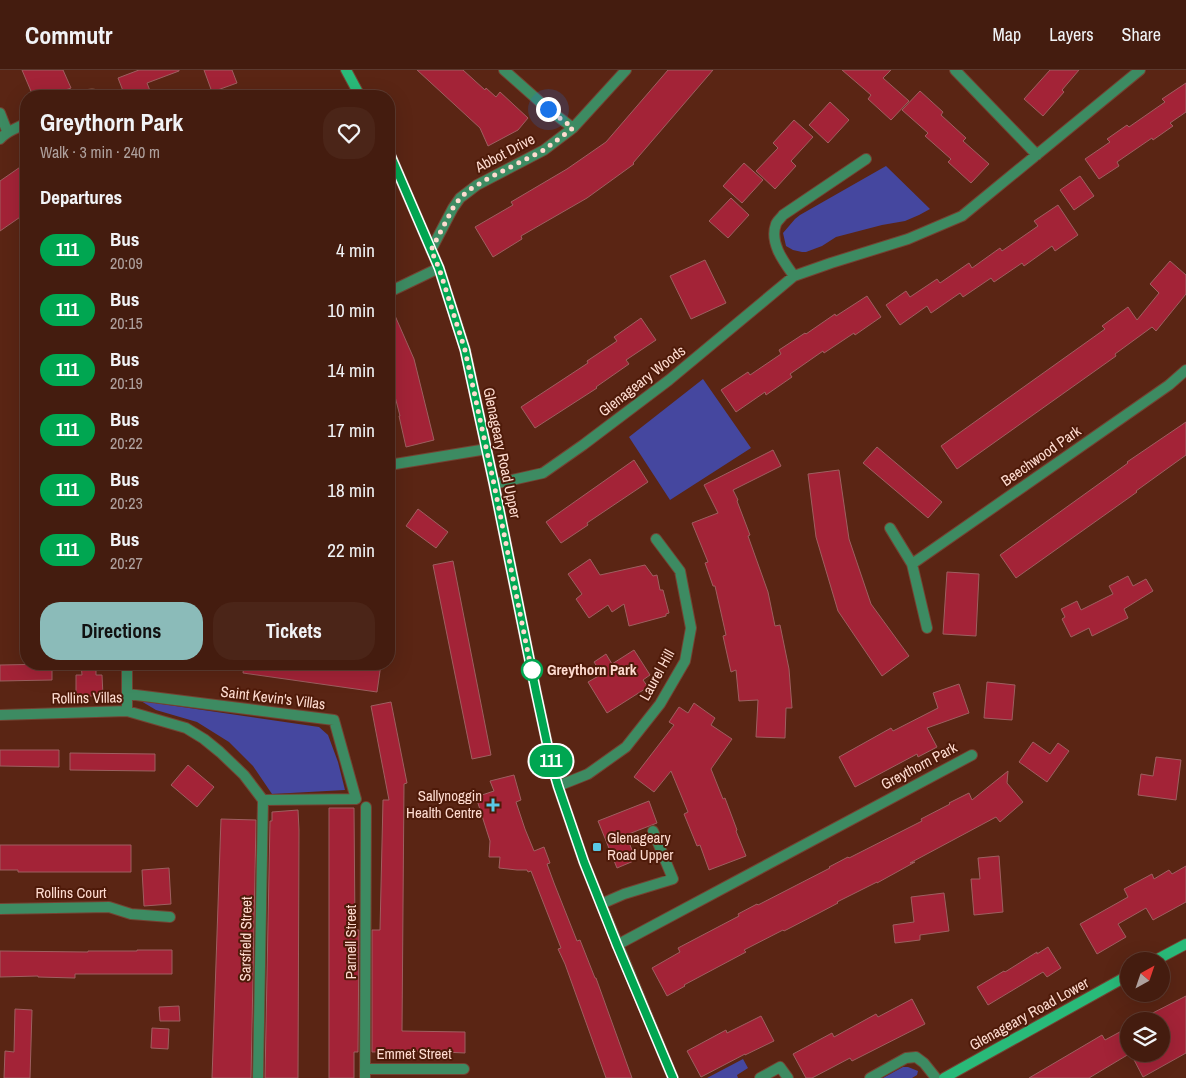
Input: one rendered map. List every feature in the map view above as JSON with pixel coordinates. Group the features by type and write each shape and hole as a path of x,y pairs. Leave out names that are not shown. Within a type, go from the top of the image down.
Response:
{"main road":[{"path":"346,70 357,90"},
{"name":"Glenageary Road Upper","path":"395,166 439,268 465,350 536,692 558,786 584,862 673,1078"},
{"path":"1170,952 1186,944"},
{"name":"Glenageary Road Lower","path":"944,1078 1120,981"}],"street":[{"path":"504,70 548,109 573,128"},
{"name":"Abbot Drive","path":"431,250 460,198 489,178 544,150 573,128 626,70"},
{"path":"955,70 1037,155"},
{"name":"Glenageary Woods","path":"494,484 543,473 559,462 670,380 794,276 908,239 962,216 1140,70"},
{"path":"0,113 4,135 20,127"},
{"path":"794,276 779,254 774,232 776,223 784,215 866,159"},
{"path":"395,289 439,268"},
{"name":"Beechwood Park","path":"912,564 1169,385 1186,370"},
{"path":"395,464 487,449"},
{"path":"890,528 912,564 927,628"},
{"name":"Laurel Hill","path":"558,786 588,774 626,747 660,704 685,661 691,628 680,570 656,539"},
{"path":"126,710 128,694 127,670"},
{"name":"Saint Kevin's Villas","path":"128,694 334,720 356,799 263,800"},
{"name":"Rollins Villas","path":"0,715 126,710 186,728 204,739 244,774 263,800"},
{"name":"Greythorn Park","path":"617,945 972,755"},
{"name":"Sarsfield Street","path":"258,1078 263,800"},
{"name":"Parnell Street","path":"365,1074 366,807"},
{"path":"601,904 624,894 673,879 653,831"},
{"name":"Rollins Court","path":"0,909 109,907 131,914 170,917"},
{"path":"870,1078 906,1058 916,1057 924,1063 936,1078"},
{"path":"760,1078 780,1067 788,1078"},
{"name":"Emmet Street","path":"365,1074 464,1069"}],"shaded area":[{"path":"886,166 930,209 905,221 836,237 822,246 806,252 793,250 786,246 783,233 800,215"},
{"path":"703,379 751,448 670,500 629,437"},
{"path":"141,701 319,727 328,735 338,762 345,790 272,794 253,766 229,742 197,722 156,710"},
{"path":"743,1059 748,1068 737,1075 738,1078 707,1078"},
{"path":"903,1067 918,1071 917,1075 912,1078 883,1078"}],"building":[{"path":"22,70 63,70 71,88 66,90 30,90"},
{"path":"139,70 179,70 147,83 150,90 123,90 118,78"},
{"path":"204,70 232,70 237,83 218,90 211,90"},
{"path":"417,70 463,70 485,90 486,88 496,97 500,92 528,118 518,130 488,146 480,128"},
{"path":"668,70 713,70 634,164 587,198 521,236 522,239 493,257 475,227 513,205 511,202 567,169 606,142"},
{"path":"842,70 891,70 883,78 909,101 891,120 868,99 871,95"},
{"path":"1050,70 1079,70 1062,90 1064,92 1043,116 1024,99"},
{"path":"1186,83 1186,112 1170,123 1173,126 1117,162 1119,166 1099,179 1085,159 1110,142 1107,139 1127,125 1129,127 1165,102 1162,99"},
{"path":"920,91 943,112 941,115 966,138 963,141 989,164 971,183 948,162 951,159 925,136 928,133 902,110"},
{"path":"830,102 849,120 828,143 809,125"},
{"path":"794,120 813,137 791,161 796,166 775,189 756,171 778,148 773,143"},
{"path":"744,163 763,180 742,203 723,186"},
{"path":"20,167 20,217 0,231 0,181"},
{"path":"1080,176 1094,196 1074,210 1060,190"},
{"path":"731,198 749,215 728,238 709,221"},
{"path":"1058,205 1078,235 1055,251 1052,246 1024,266 1022,263 994,282 991,278 963,297 960,293 931,313 927,306 900,325 886,305 906,291 910,297 937,279 940,283 969,263 972,268 1000,248 1002,251 1038,226 1034,221"},
{"path":"705,260 726,303 691,319 670,276"},
{"path":"1170,261 1186,275 1186,294 1156,331 1152,327 1115,354 1116,356 957,469 941,446 1105,329 1102,326 1128,307 1137,320 1159,293 1150,284"},
{"path":"867,296 881,317 855,335 854,333 824,353 823,351 790,374 792,377 766,395 765,392 736,412 721,390 748,372 750,375 781,354 779,350"},
{"path":"395,316 414,359 434,440 406,447 395,396"},
{"path":"641,318 656,340 626,360 629,364 597,388 535,428 521,407 588,363 587,361 617,341 614,337"},
{"path":"1186,422 1186,455 1016,578 1000,555 1127,462"},
{"path":"877,447 942,502 928,518 863,463"},
{"path":"773,450 781,466 733,490 768,592 775,626 780,625 789,669 792,708 786,708 785,738 756,737 758,700 739,701 736,670 731,672 723,636 726,635 715,586 713,586 705,563 708,562 692,523 718,513 704,485"},
{"path":"634,460 648,482 561,543 546,522"},
{"path":"839,470 849,539 871,604 909,656 882,676 838,611 816,537 808,474"},
{"path":"418,509 448,532 436,548 406,526"},
{"path":"590,559 600,575 645,565 653,576 657,575 660,590 663,590 669,613 666,616 629,626 624,604 612,612 608,605 589,618 576,599 582,594 568,574"},
{"path":"453,561 491,755 472,759 433,565"},
{"path":"947,572 979,574 976,636 943,634"},
{"path":"1128,576 1133,586 1146,579 1153,591 1124,609 1128,618 1092,636 1089,628 1071,637 1062,619 1065,617 1061,609 1077,601 1081,610 1113,594 1109,586"},
{"path":"634,650 650,675 643,680 648,687 607,713 588,682 602,674 594,662 606,654 612,664"},
{"path":"0,665 20,665 20,670 52,670 52,680 0,681"},
{"path":"82,670 96,670 96,675 102,675 103,696 76,696 76,675 82,675"},
{"path":"243,670 380,670 377,692 243,673"},
{"path":"987,682 1015,685 1012,720 984,718"},
{"path":"959,684 969,713 927,728 937,747 918,757 917,754 855,787 839,757 891,728 893,731 938,708 933,693"},
{"path":"391,702 407,783 404,784 402,1031 465,1032 465,1053 423,1051 372,1052 372,930 380,930 383,800 389,800 371,706"},
{"path":"694,703 715,718 711,725 732,739 711,769 723,799 725,798 746,856 709,870 700,845 697,846 684,814 688,812 671,771 654,792 634,777 674,725 669,722 679,707 688,713"},
{"path":"1033,742 1050,754 1058,743 1069,751 1047,782 1019,762"},
{"path":"0,750 59,750 59,767 0,766"},
{"path":"70,753 155,754 155,771 70,770"},
{"path":"1156,757 1181,760 1176,800 1138,795 1141,774 1153,776"},
{"path":"188,765 214,787 197,807 171,785"},
{"path":"1008,771 1007,783 1023,802 1000,822 996,817 877,883 744,950 746,952 667,996 652,968 680,952 678,948 739,916 738,914 757,904 922,821 921,819 949,803 969,793 972,800"},
{"path":"514,775 521,800 516,802 525,829 534,851 544,847 550,863 547,864 554,883 577,941 580,940 596,978 632,1078 606,1078 558,949 561,948 531,871 499,868 500,857 489,857 490,841 476,797 494,791 490,781"},
{"path":"649,801 657,823 626,835 636,860 617,868 598,821"},
{"path":"329,808 354,808 355,930 359,930 358,1052 354,1052 354,1078 329,1078"},
{"path":"298,810 298,1078 265,1078 270,821 272,821 272,812"},
{"path":"221,819 256,820 251,1078 212,1078"},
{"path":"0,845 131,845 131,872 18,872 18,870 0,870"},
{"path":"999,856 1003,912 974,915 971,879 980,879 978,858"},
{"path":"1186,866 1186,902 1153,920 1146,908 1118,924 1126,937 1097,954 1080,924 1128,897 1124,889 1152,874 1154,879 1169,870 1172,874"},
{"path":"169,868 171,904 144,906 142,870"},
{"path":"944,893 949,931 920,935 920,940 895,943 893,925 914,922 911,897"},
{"path":"1048,947 1061,968 1047,977 1043,972 988,1005 977,987"},
{"path":"172,950 172,974 75,974 75,978 38,976 0,977 0,951 88,952"},
{"path":"1186,996 1186,1053 1170,1062 1170,1012 1155,1012"},
{"path":"912,999 925,1024 852,1061 850,1058 812,1078 806,1078 793,1054 832,1033 834,1037 876,1014 878,1017"},
{"path":"179,1006 180,1021 160,1021 159,1007"},
{"path":"15,1009 32,1010 30,1078 4,1078 5,1051 14,1052"},
{"path":"761,1016 774,1041 701,1077 687,1051 726,1030 727,1033"},
{"path":"152,1028 169,1029 168,1049 151,1048"},
{"path":"1120,1032 1120,1059 1089,1078 1029,1078 1102,1035 1105,1040"},
{"path":"1135,1062 1170,1062 1143,1077"}],"bus line":[{"name":"111","path":"395,166 439,268 465,350 536,692 558,786 584,862 673,1078"}],"place":[{"name":"Greythorn Park","path":"532,670"},
{"name":"Sallynoggin Health Centre","path":"493,805"},
{"name":"Glenageary Road Upper","path":"597,847"}],"route":[{"path":"532,670 532,673 465,350 439,268 431,250 453,208 469,190 544,150 573,128 548,109"}]}
